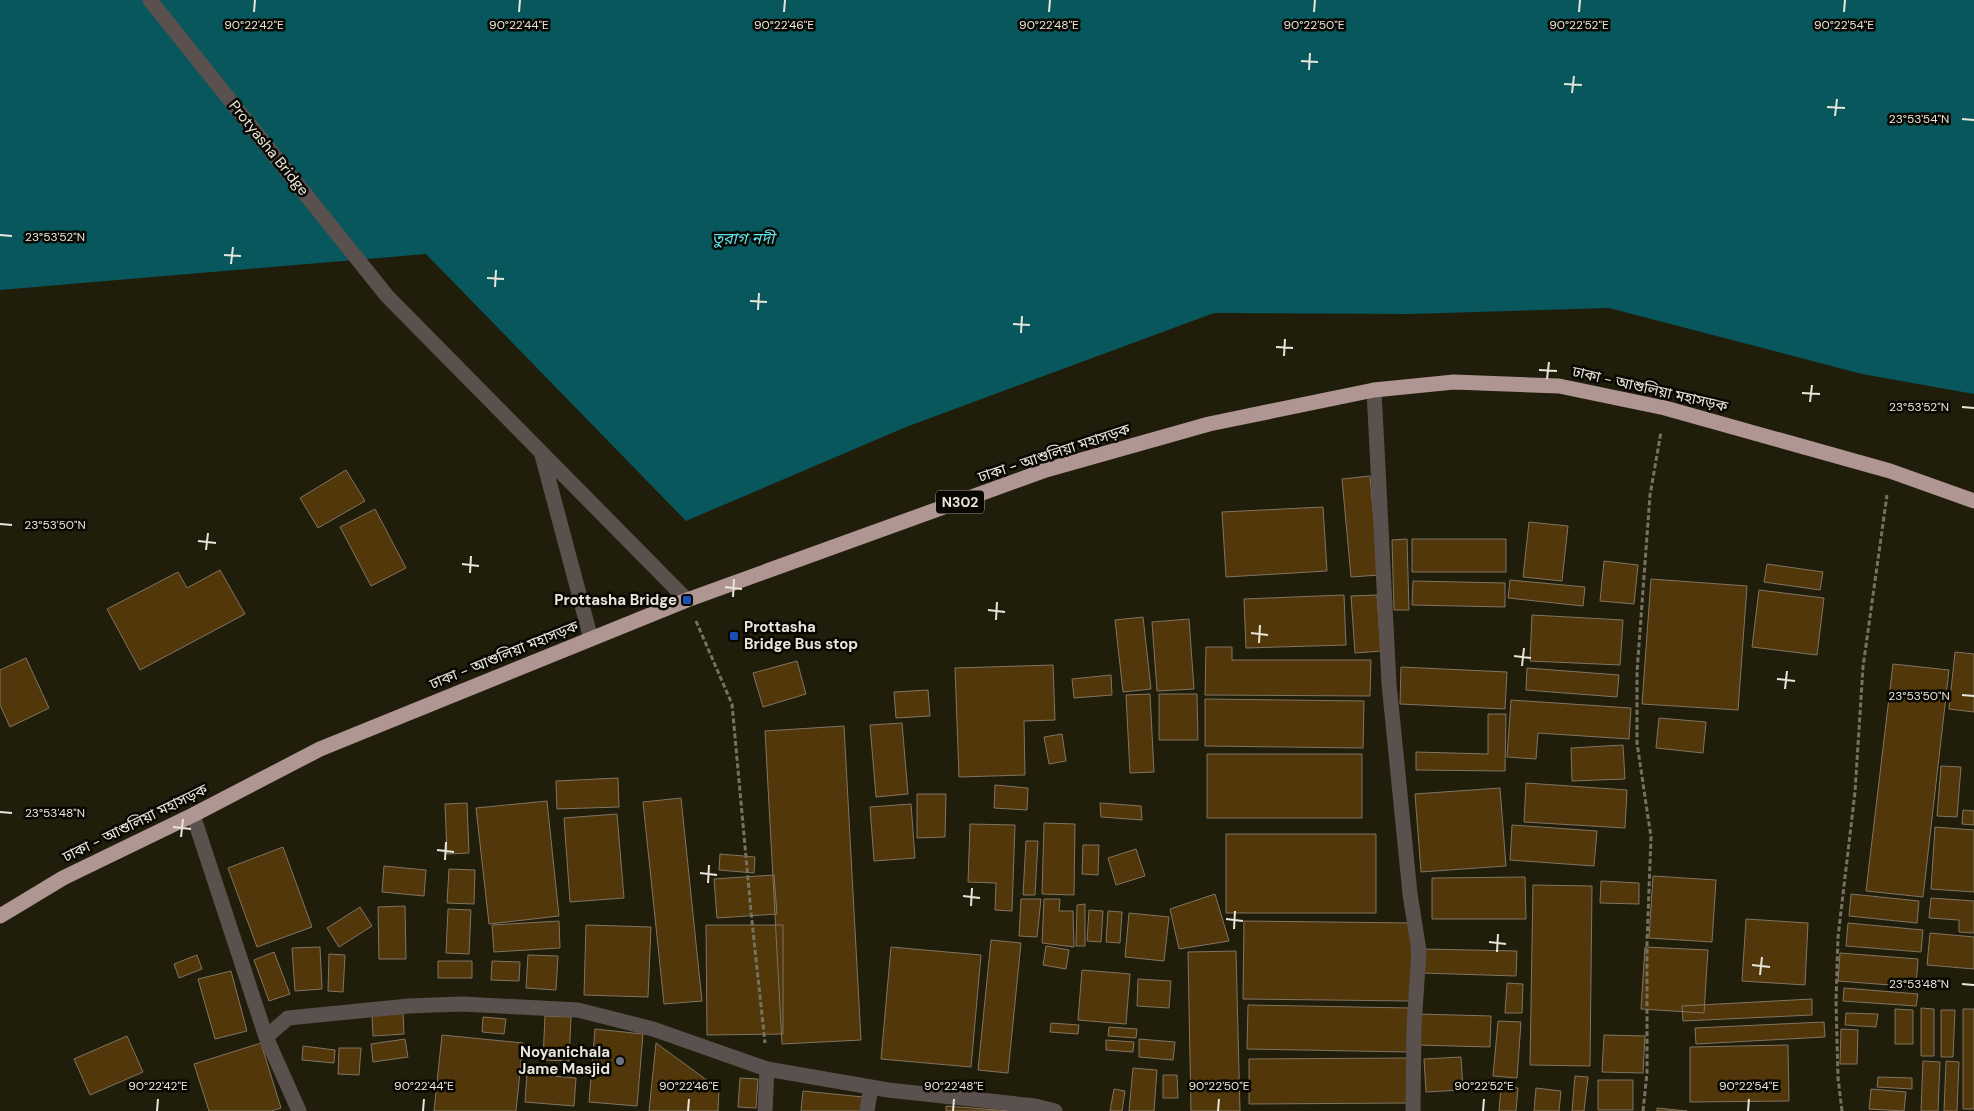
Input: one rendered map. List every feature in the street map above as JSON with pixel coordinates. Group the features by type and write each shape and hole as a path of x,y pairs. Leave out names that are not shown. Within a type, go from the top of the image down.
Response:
{"highway":[{"name":"ঢাকা - আশুলিয়া মহাসড়ক","path":"0,916 63,878 193,815 320,750 591,639 687,600 1046,470 1208,424 1374,390 1454,382 1559,386 1665,408 1890,471 1974,501"}],"street":[{"name":"Protyasha Bridge","path":"150,0 388,296 687,600"},
{"path":"1374,390 1389,684 1410,894 1419,951 1414,1026 1413,1111"},
{"path":"542,453 591,639"},
{"path":"193,815 266,1037 299,1111"},
{"path":"266,1037 288,1018 409,1006 462,1004 578,1010 653,1029 768,1069 871,1087 1035,1106 1055,1111"},
{"path":"765,1111 768,1069"},
{"path":"868,1111 871,1087"}],"path":[{"path":"1643,1111 1647,1073 1647,942 1651,837 1637,743 1637,672 1650,495 1665,408"},
{"path":"1842,1111 1838,1078 1836,1001 1838,937 1854,792 1863,666 1890,471"},
{"path":"687,600 732,704 750,902 768,1069"}],"water":[{"name":"তুরাগ নদী","path":"0,0 1974,0 1974,394 1862,374 1609,308 1409,314 1214,313 906,427 686,521 426,254 0,290"}],"building":[{"path":"346,470 365,501 318,528 300,498"},
{"path":"1370,476 1379,575 1351,577 1342,479"},
{"path":"1323,507 1327,571 1226,577 1222,512"},
{"path":"375,509 406,568 371,586 340,527"},
{"path":"1529,522 1568,526 1562,581 1523,577"},
{"path":"1407,539 1409,610 1394,610 1392,540"},
{"path":"1412,539 1506,539 1506,572 1412,572"},
{"path":"1604,561 1638,565 1634,604 1600,601"},
{"path":"1767,564 1823,572 1820,590 1764,582"},
{"path":"220,570 245,614 140,670 107,609 178,572 187,588"},
{"path":"1651,579 1747,586 1738,710 1642,704"},
{"path":"1510,580 1585,587 1583,606 1508,598"},
{"path":"1413,581 1505,583 1505,607 1412,605"},
{"path":"1759,590 1824,598 1817,655 1752,647"},
{"path":"1344,595 1346,645 1246,648 1244,599"},
{"path":"1377,595 1381,651 1355,653 1351,596"},
{"path":"1532,615 1623,620 1620,665 1530,661"},
{"path":"1143,617 1151,689 1123,692 1115,620"},
{"path":"1189,619 1194,689 1157,691 1152,622"},
{"path":"1206,647 1232,647 1232,660 1371,660 1370,696 1205,695"},
{"path":"1955,652 1974,654 1974,712 1949,709"},
{"path":"26,658 49,708 10,727 0,705 0,670"},
{"path":"797,661 806,694 763,707 753,673"},
{"path":"1893,664 1949,670 1923,897 1866,891"},
{"path":"1053,665 1055,720 1024,721 1025,775 959,777 955,668"},
{"path":"1401,667 1507,672 1505,709 1400,704"},
{"path":"1527,668 1619,675 1617,697 1526,690"},
{"path":"1111,675 1112,695 1074,698 1072,679"},
{"path":"928,690 930,716 896,718 894,692"},
{"path":"1150,694 1154,772 1130,773 1126,695"},
{"path":"1159,694 1197,694 1198,740 1159,740"},
{"path":"1205,699 1364,701 1363,748 1205,746"},
{"path":"1511,700 1631,708 1629,739 1538,733 1536,759 1507,757"},
{"path":"1488,714 1506,714 1505,771 1416,770 1416,752 1488,754"},
{"path":"1659,718 1706,722 1703,753 1656,748"},
{"path":"902,723 908,794 876,797 870,725"},
{"path":"844,726 861,1040 782,1044 765,731"},
{"path":"1062,734 1066,761 1049,764 1044,737"},
{"path":"1623,745 1625,779 1572,781 1571,748"},
{"path":"1207,754 1362,754 1362,818 1207,818"},
{"path":"1941,766 1961,767 1957,817 1937,816"},
{"path":"618,778 619,807 557,809 556,781"},
{"path":"1526,783 1627,790 1625,828 1524,822"},
{"path":"995,785 1028,788 1027,810 994,808"},
{"path":"1500,788 1506,866 1421,872 1415,794"},
{"path":"917,794 946,794 945,837 917,838"},
{"path":"681,798 702,1001 664,1004 643,802"},
{"path":"547,801 559,916 489,924 476,808"},
{"path":"467,803 469,853 447,854 445,804"},
{"path":"1100,803 1141,806 1142,820 1101,817"},
{"path":"911,804 915,858 874,861 870,807"},
{"path":"1963,810 1974,811 1974,825 1962,824"},
{"path":"617,814 624,898 570,902 564,818"},
{"path":"1044,823 1075,824 1074,895 1042,894"},
{"path":"970,824 1015,825 1012,911 995,910 996,883 968,882"},
{"path":"1512,825 1597,831 1594,866 1510,860"},
{"path":"1935,827 1974,830 1974,892 1931,889"},
{"path":"1226,834 1376,834 1376,913 1226,913"},
{"path":"1026,841 1038,841 1035,895 1023,895"},
{"path":"1083,845 1099,845 1098,875 1082,874"},
{"path":"283,847 312,927 257,947 228,868"},
{"path":"1136,849 1145,876 1116,885 1108,858"},
{"path":"720,854 755,857 754,873 719,870"},
{"path":"384,866 426,870 424,896 382,892"},
{"path":"449,869 475,870 474,904 447,903"},
{"path":"774,875 777,914 717,918 714,879"},
{"path":"1653,876 1716,880 1712,942 1649,938"},
{"path":"1525,877 1526,919 1432,919 1432,878"},
{"path":"1601,881 1639,883 1639,904 1600,903"},
{"path":"1533,885 1592,886 1590,1066 1530,1065"},
{"path":"1215,894 1229,941 1179,949 1170,909"},
{"path":"1851,894 1919,901 1917,923 1849,916"},
{"path":"1931,898 1974,901 1974,933 1959,932 1959,920 1929,918"},
{"path":"1021,899 1041,899 1037,937 1019,936"},
{"path":"1044,899 1060,899 1059,911 1073,911 1074,947 1042,943"},
{"path":"1085,904 1085,946 1076,946 1077,905"},
{"path":"405,906 406,959 379,959 378,907"},
{"path":"360,907 372,926 339,947 327,928"},
{"path":"448,909 471,910 469,954 446,953"},
{"path":"1089,910 1103,911 1101,942 1087,941"},
{"path":"1108,911 1122,912 1120,943 1106,942"},
{"path":"1129,913 1169,917 1164,961 1125,957"},
{"path":"1746,919 1808,923 1805,985 1742,981"},
{"path":"559,921 560,948 494,952 492,925"},
{"path":"1244,921 1412,923 1411,1001 1243,999"},
{"path":"1848,923 1923,930 1921,952 1846,946"},
{"path":"586,925 651,927 648,997 584,995"},
{"path":"706,925 783,925 783,1034 707,1035"},
{"path":"1930,933 1974,937 1974,969 1927,965"},
{"path":"991,940 1021,943 1008,1073 978,1070"},
{"path":"1046,946 1069,950 1066,969 1043,965"},
{"path":"320,947 322,989 295,991 292,948"},
{"path":"891,947 981,955 971,1067 881,1059"},
{"path":"1645,947 1708,950 1704,1013 1641,1009"},
{"path":"1424,949 1517,951 1516,976 1423,973"},
{"path":"1236,951 1240,1111 1191,1111 1188,952"},
{"path":"274,952 290,994 269,1001 254,960"},
{"path":"1840,953 1918,959 1916,987 1838,981"},
{"path":"329,954 345,955 343,992 328,991"},
{"path":"197,955 202,969 179,978 174,964"},
{"path":"528,955 558,956 556,990 526,988"},
{"path":"438,961 472,961 472,978 438,978"},
{"path":"492,961 520,962 519,981 491,980"},
{"path":"1082,970 1130,974 1126,1024 1078,1020"},
{"path":"231,971 247,1031 215,1039 198,979"},
{"path":"1138,979 1171,981 1169,1008 1137,1006"},
{"path":"1507,983 1523,984 1522,1013 1505,1013"},
{"path":"1844,988 1918,994 1916,1006 1843,1001"},
{"path":"1812,999 1812,1015 1683,1021 1682,1006"},
{"path":"1248,1005 1410,1008 1409,1052 1247,1049"},
{"path":"1921,1008 1934,1009 1934,1056 1921,1056"},
{"path":"1895,1009 1913,1010 1913,1044 1895,1044"},
{"path":"1963,1009 1974,1009 1974,1109 1963,1109"},
{"path":"1941,1010 1955,1010 1953,1057 1941,1057"},
{"path":"403,1012 404,1034 373,1036 372,1014"},
{"path":"1846,1013 1878,1014 1876,1027 1845,1025"},
{"path":"1418,1014 1491,1016 1490,1047 1417,1045"},
{"path":"545,1016 571,1017 569,1061 543,1060"},
{"path":"483,1017 506,1019 504,1034 482,1032"},
{"path":"1498,1021 1521,1022 1517,1078 1493,1076"},
{"path":"1824,1022 1825,1037 1696,1044 1695,1028"},
{"path":"1051,1023 1079,1025 1078,1034 1050,1032"},
{"path":"1109,1027 1137,1029 1136,1038 1108,1036"},
{"path":"595,1029 643,1034 637,1106 589,1102"},
{"path":"1841,1029 1858,1030 1857,1064 1840,1064"},
{"path":"442,1035 523,1043 516,1111 434,1111"},
{"path":"1604,1035 1645,1036 1643,1073 1602,1072"},
{"path":"127,1036 143,1072 90,1095 74,1059"},
{"path":"405,1039 408,1057 373,1062 371,1044"},
{"path":"1139,1039 1175,1042 1173,1060 1139,1057"},
{"path":"1106,1040 1134,1042 1133,1052 1106,1050"},
{"path":"261,1043 281,1108 271,1111 209,1111 194,1064"},
{"path":"656,1043 719,1089 718,1111 649,1111"},
{"path":"1788,1045 1789,1101 1690,1102 1690,1047"},
{"path":"303,1046 335,1050 334,1063 302,1060"},
{"path":"339,1048 361,1048 359,1075 338,1074"},
{"path":"1461,1057 1463,1090 1426,1092 1424,1059"},
{"path":"1408,1058 1409,1103 1249,1104 1249,1059"},
{"path":"1923,1061 1940,1062 1938,1111 1921,1111"},
{"path":"1946,1061 1959,1062 1957,1111 1944,1111"},
{"path":"1133,1068 1157,1070 1154,1111 1129,1111"},
{"path":"527,1074 576,1078 574,1106 525,1102"},
{"path":"1163,1075 1177,1075 1178,1098 1163,1098"},
{"path":"1575,1076 1588,1077 1584,1111 1572,1111"},
{"path":"1878,1077 1912,1078 1912,1089 1877,1087"},
{"path":"740,1078 758,1079 756,1108 738,1107"},
{"path":"1598,1080 1633,1080 1633,1110 1598,1110"},
{"path":"1501,1086 1518,1088 1516,1111 1499,1111"},
{"path":"1536,1088 1561,1091 1559,1111 1534,1111"},
{"path":"1114,1089 1125,1091 1122,1111 1110,1111"},
{"path":"1871,1089 1906,1092 1904,1111 1869,1109"},
{"path":"803,1091 863,1097 862,1111 801,1111"},
{"path":"946,1106 1010,1111 946,1111"},
{"path":"1657,1108 1687,1111 1657,1111"}],"place":[{"name":"Prottasha Bridge","path":"687,600"},
{"name":"Prottasha Bridge Bus stop","path":"734,636"},
{"name":"Noyanichala Jame Masjid","path":"620,1061"}]}
